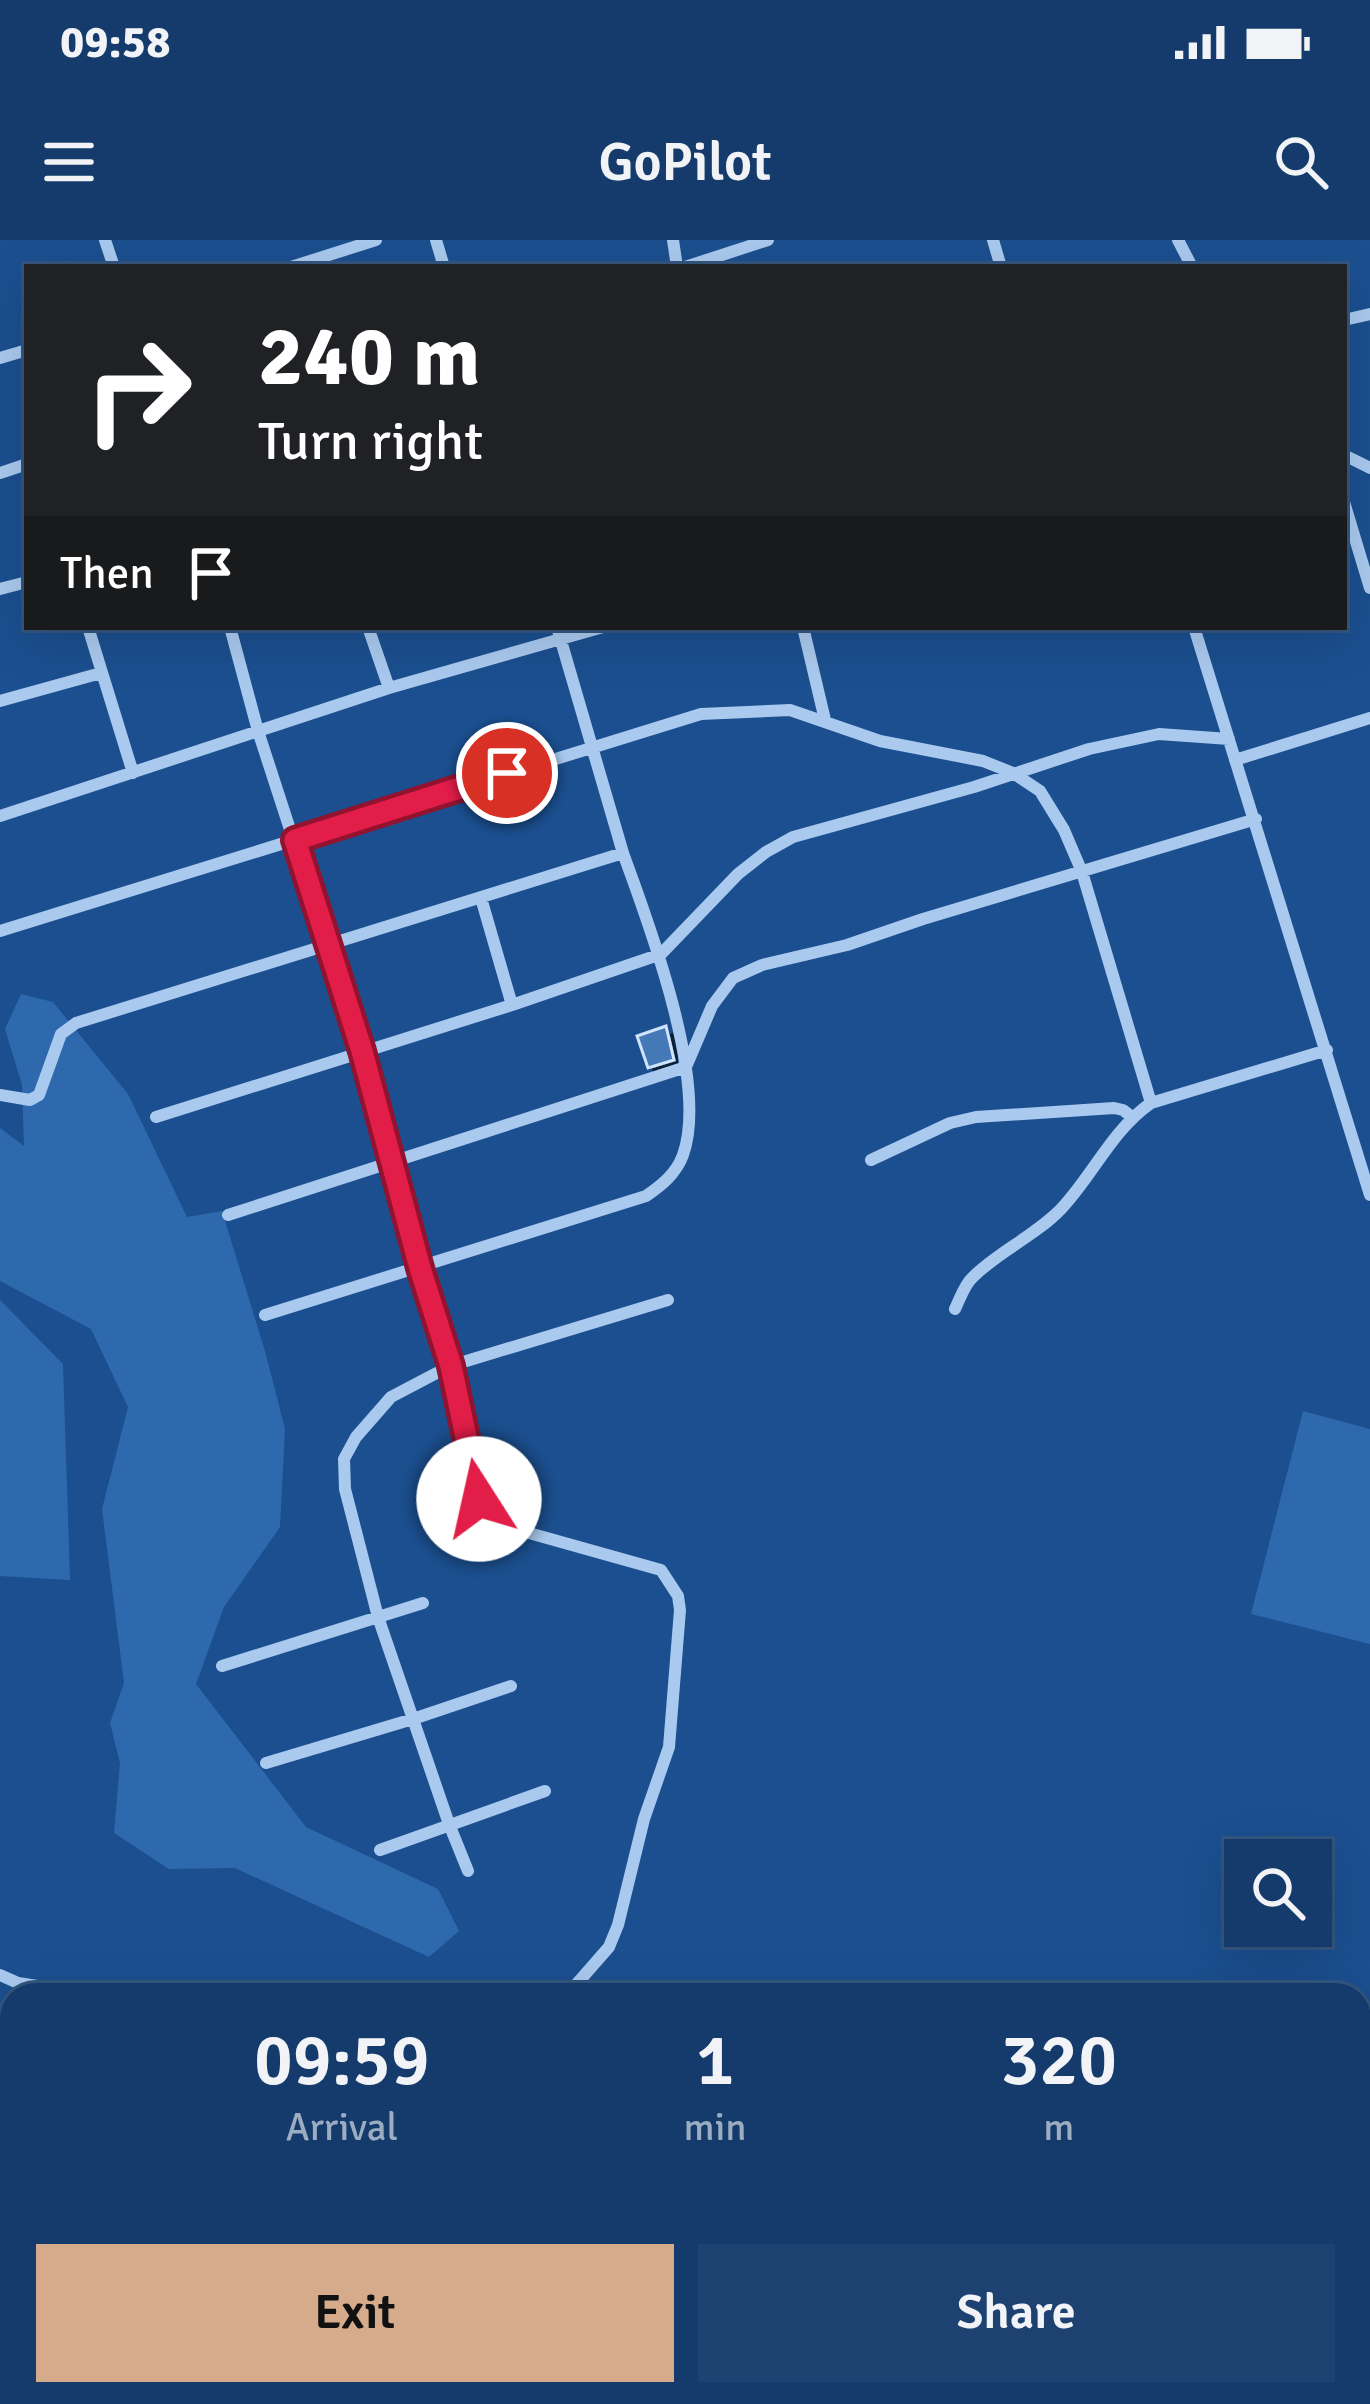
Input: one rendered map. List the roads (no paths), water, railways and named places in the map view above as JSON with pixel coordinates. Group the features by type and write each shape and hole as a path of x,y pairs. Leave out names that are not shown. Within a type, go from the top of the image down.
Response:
{"street":[{"path":"300,264 376,240"},
{"path":"691,264 768,240"},
{"path":"1347,512 1370,588"},
{"path":"89,630 133,773"},
{"path":"231,630 258,731 362,1051 451,1366 477,1492 484,1506 530,1533 661,1570 678,1596 669,1747 644,1819 618,1925 608,1947 577,1983"},
{"path":"369,630 389,688"},
{"path":"803,630 826,720"},
{"path":"1195,630 1370,1195"},
{"path":"0,816 560,633 623,854 661,954 686,1067 689,1112 683,1154 668,1181 646,1196 265,1315"},
{"path":"0,701 101,673"},
{"path":"0,932 701,713 790,710 880,741 982,761 1040,791 1082,872 1151,1103"},
{"path":"1235,760 1370,718"},
{"path":"156,1117 661,954 738,874 793,837 974,787 1089,749 1159,734 1229,740"},
{"path":"228,1215 686,1067 712,1006 733,978 762,965 848,945 1256,819"},
{"path":"0,1094 30,1100 39,1095 61,1034 76,1023 623,854"},
{"path":"481,898 512,1005"},
{"path":"955,1309 969,1280 1062,1208 1109,1142 1151,1103 1327,1050"},
{"path":"871,1160 950,1123 976,1117 1114,1108 1132,1117"},
{"path":"468,1871 378,1617 345,1489 344,1459 356,1437 391,1397 451,1366 668,1300"},
{"path":"222,1666 422,1603"},
{"path":"266,1763 511,1686"},
{"path":"380,1850 545,1791"}]}
